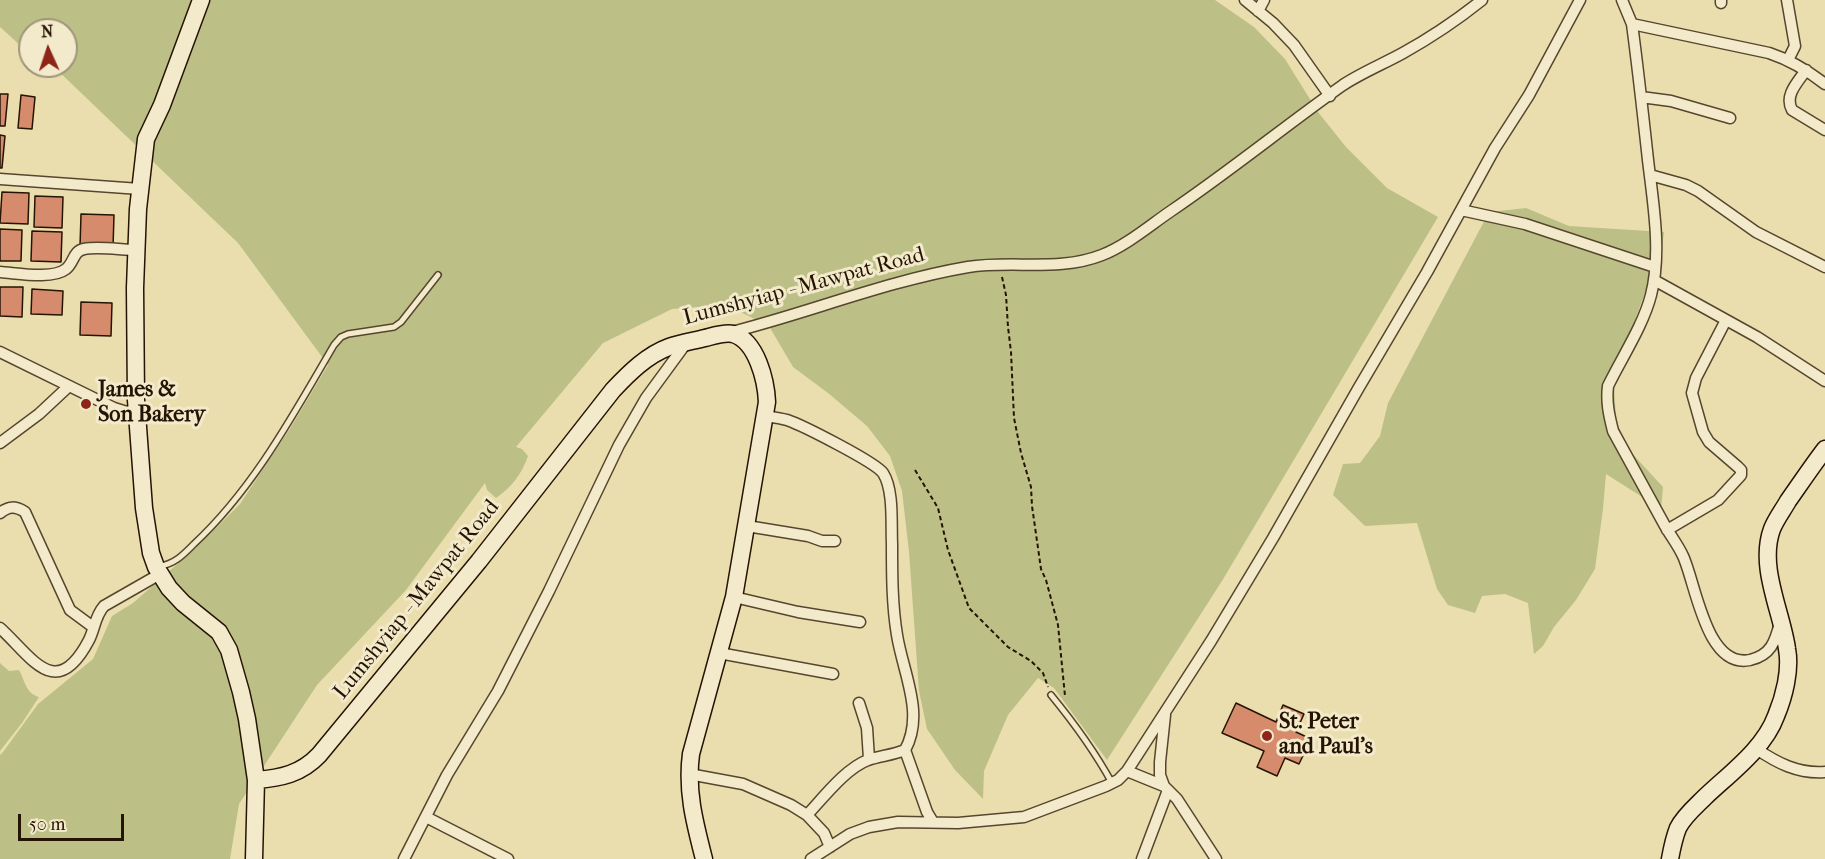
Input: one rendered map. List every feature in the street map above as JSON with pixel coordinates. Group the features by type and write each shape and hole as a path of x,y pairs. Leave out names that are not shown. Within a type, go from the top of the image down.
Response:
{"street":[{"path":"201,0 162,105 146,139 140,189 137,250 135,352 137,415 144,508 151,553 168,588 219,632 228,650 242,692 256,780 254,859"},
{"path":"1245,0 1273,23 1294,45 1330,96"},
{"path":"1258,10 1264,0"},
{"name":"Lumshyiap - Mawpat Road","path":"256,780 295,774 310,765 479,561 614,390 628,375 660,351 933,275 970,267 1046,265 1090,259 1118,247 1189,199 1345,84 1437,33 1482,0"},
{"path":"811,859 850,834 869,827 898,822 958,823 1024,817 1112,783 1127,771 1211,641 1268,547 1427,272 1495,148 1530,96 1580,0"},
{"path":"1622,0 1632,24 1656,218 1655,267 1651,297 1644,315 1608,386 1608,414 1614,430 1683,556 1713,641 1725,654 1733,658 1748,660 1763,655 1774,645 1780,622"},
{"path":"1787,0 1795,46 1788,60"},
{"path":"1632,24 1769,53 1788,60 1825,84"},
{"path":"1806,70 1789,97 1789,104 1792,110 1825,130"},
{"path":"1641,97 1671,101 1730,118"},
{"path":"1650,175 1686,185 1698,191 1756,232 1825,267"},
{"path":"0,179 140,189"},
{"path":"1461,210 1525,224 1655,267"},
{"path":"0,272 48,275 64,271 75,254 85,249 137,250"},
{"path":"1654,280 1757,337 1825,381"},
{"path":"1667,530 1718,500 1741,474 1738,467 1709,442 1703,432 1692,393 1696,378 1726,320"},
{"path":"704,859 692,813 689,774 691,754 734,597 767,402 762,369 755,355 744,341 733,334 719,335"},
{"path":"404,859 447,775 498,691 619,445 646,398 687,342"},
{"path":"0,352 114,408 137,415"},
{"path":"0,443 39,414 69,386"},
{"path":"765,416 788,420 839,445 881,471 886,480 891,511 893,599 897,635 912,698 914,717 911,739 905,750 869,759 859,765 848,773 807,815"},
{"path":"1670,859 1679,827 1688,813 1761,752 1766,735 1776,717 1788,668 1788,650 1774,597 1769,564 1770,538 1772,528 1825,449"},
{"path":"0,513 8,507 18,507 25,512 70,610 93,627"},
{"path":"747,526 835,542"},
{"path":"0,628 36,665 48,670 65,669 79,658 91,636 99,612 104,606 158,570"},
{"path":"734,597 798,612 860,622"},
{"path":"718,653 833,674"},
{"path":"859,703 867,728 869,759"},
{"path":"1165,712 1160,775 1166,788 1177,799 1216,859"},
{"path":"905,750 927,812 933,822"},
{"path":"1761,752 1778,764 1803,771 1825,772"},
{"path":"1127,771 1166,788"},
{"path":"689,774 754,787 807,815 824,833 831,847"},
{"path":"1142,859 1166,788"},
{"path":"426,817 506,859"}],"lane":[{"path":"158,570 179,559 210,529 243,491 290,421 334,345 341,337 394,327 401,322 438,275"},
{"path":"1052,695 1104,768 1112,783"}],"path":[{"path":"1001,265 1011,352 1014,418 1031,487 1041,569 1058,625 1066,692 1064,711"},
{"path":"915,470 938,508 950,557 969,608 1008,647 1031,661 1043,673 1052,695"}],"green space":[{"path":"0,0 1215,0 1254,27 1285,59 1318,112 1346,147 1387,188 1438,217 1222,581 1107,760 1054,688 1038,678 1008,715 984,771 983,799 955,770 927,729 919,691 909,552 902,491 890,456 867,426 793,367 769,326 726,305 672,309 603,343 516,447 522,449 528,456 515,480 496,498 487,490 485,483 406,590 317,685 239,804 230,859 0,859 0,755 38,704 93,659 112,616 133,603 199,545 240,504 291,427 328,365 238,243 66,78 78,78 78,18 18,18 18,43 0,27"},
{"path":"1526,208 1569,226 1664,232 1661,256 1651,276 1614,383 1616,420 1628,449 1663,487 1661,509 1606,474 1595,569 1543,646 1534,654 1528,603 1505,594 1482,596 1475,613 1448,605 1437,589 1417,523 1365,526 1333,495 1343,464 1360,463 1380,436 1388,403 1489,212"},
{"path":"0,663 9,671 19,670 28,689 39,697 0,751"}],"building":[{"path":"0,94 8,94 5,126 0,126"},
{"path":"21,95 35,97 32,129 18,128"},
{"path":"0,135 5,136 2,168 0,168"},
{"path":"2,192 29,193 28,224 0,223"},
{"path":"35,196 63,197 62,228 34,227"},
{"path":"81,214 114,215 113,248 80,247"},
{"path":"0,229 22,230 21,261 0,261"},
{"path":"32,231 62,232 61,262 31,261"},
{"path":"0,287 23,287 22,317 0,316"},
{"path":"32,289 63,291 62,315 31,314"},
{"path":"81,302 112,303 111,336 80,335"},
{"name":"St. Peter and Paul's","path":"1236,703 1276,722 1283,705 1304,714 1296,732 1311,739 1299,764 1285,758 1277,776 1257,767 1264,751 1222,733"}],"place":[{"name":"James & Son Bakery","path":"86,404"},
{"name":"St. Peter and Paul's","path":"1267,736"}]}
